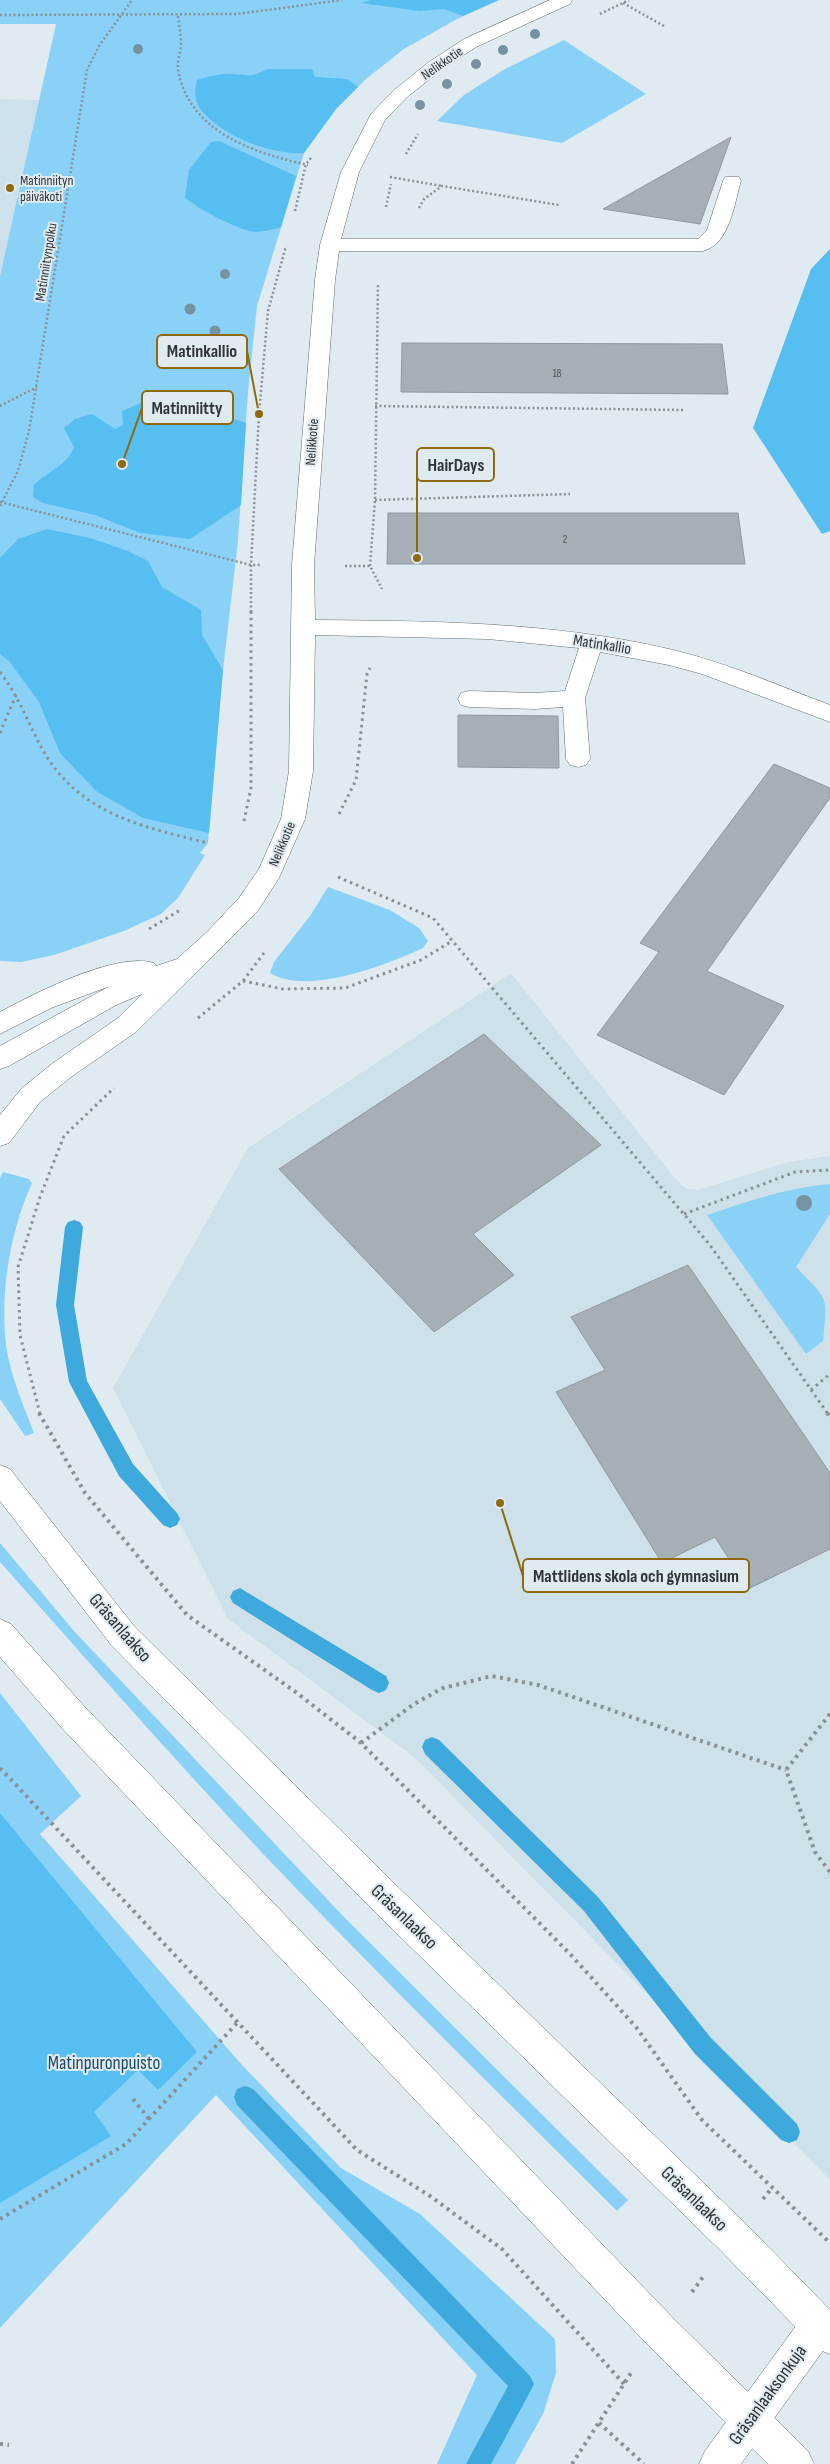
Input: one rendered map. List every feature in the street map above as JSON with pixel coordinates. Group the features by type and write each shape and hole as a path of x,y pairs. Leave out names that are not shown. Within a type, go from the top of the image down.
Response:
{"street":[{"name":"Nelikkotie","path":"0,1135 31,1095 62,1070 127,1025 188,962 216,939 248,905 270,872 293,819 301,771 304,628 303,566 325,280 330,245 350,172 377,118 407,88 435,66 470,43 564,0"},
{"path":"330,245 703,245 716,232 732,181"},
{"name":"Matinkallio","path":"304,628 517,633 592,642 671,657 737,678 830,714"},
{"path":"578,759 574,698 592,642"},
{"path":"469,699 535,701 574,698"},
{"name":"Nelikkotie","path":"0,1024 42,1001 98,978 188,962"},
{"name":"Nelikkotie","path":"0,1059 107,998 188,962"},
{"name":"Gräsanlaakso","path":"0,1478 123,1636 379,1892 734,2238 824,2331"},
{"path":"0,1634 72,1716 661,2332 795,2464"},
{"name":"Gräsanlaaksonkuja","path":"718,2464 750,2420 824,2331"}],"path":[{"name":"Matinniitynpolku","path":"0,506 18,471 29,431 87,70 99,46 132,0"},
{"path":"0,15 123,13 178,16 237,14 342,0"},
{"path":"623,3 664,26"},
{"path":"178,16 181,40 178,69 188,102 223,137 269,156 350,172 442,186"},
{"path":"0,406 37,387"},
{"path":"375,406 684,410"},
{"path":"375,500 570,494"},
{"path":"1,502 251,565 251,788 242,827"},
{"path":"0,672 16,694 44,754 68,784 91,802 130,824 208,843"},
{"path":"0,733 16,694"},
{"path":"338,877 433,918 710,1245 830,1417"},
{"path":"146,930 184,908"},
{"path":"243,981 283,989 345,988 421,960 452,941"},
{"path":"64,1136 40,1197 18,1267 20,1335 36,1409 85,1493 187,1615 298,1693 361,1743 571,1955 636,2027 702,2120 830,2243"},
{"path":"684,1214 795,1172 830,1170"},
{"path":"811,1390 830,1374"},
{"path":"361,1743 414,1704 443,1688 492,1676 538,1685 786,1770"},
{"path":"786,1770 830,1714"},
{"path":"0,1768 356,2150 430,2196 502,2249 624,2384"},
{"path":"786,1770 815,1852 830,1872"},
{"path":"0,2219 126,2144 238,2023"},
{"path":"133,2099 149,2120"},
{"path":"572,2464 624,2384 661,2332 772,2188"},
{"path":"599,2423 644,2464"},
{"path":"0,2444 9,2445"}],"shaded area":[{"name":"Matinniityn päiväkoti","path":"0,99 39,100 0,276"},
{"path":"511,973 678,1182 687,1189 698,1190 788,1162 830,1156 830,2180 414,1757 228,1619 113,1388 248,1148"}],"green space":[{"path":"0,0 499,0 457,19 404,49 366,79 336,109 304,153 257,306 248,392 238,541 223,670 208,843 200,853 205,855 178,898 161,914 124,931 54,955 21,962 0,961 0,276 56,24 0,24"},
{"path":"371,0 499,0 463,16 444,9 419,11 361,3"},
{"path":"564,40 646,94 562,143 437,121 464,95 505,69"},
{"path":"268,69 312,69 315,77 347,79 358,87 336,109 304,153 277,151 246,141 218,126 199,107 195,94 197,80 224,74 254,75"},
{"path":"219,141 296,176 281,227 249,231 216,217 185,198 189,170 211,142"},
{"path":"830,249 830,531 822,534 753,428 811,269"},
{"path":"146,401 176,411 213,412 246,423 241,505 190,539 140,533 95,515 43,503 33,497 34,485 62,464 71,454 74,447 64,428 75,419 92,414 115,429 123,425 122,411"},
{"path":"47,529 90,538 128,551 148,561 162,587 201,610 202,635 223,670 209,833 143,818 96,791 60,753 39,702 9,661 0,654 0,558 18,539"},
{"path":"328,887 390,910 419,928 428,941 423,948 408,955 369,969 325,980 304,981 286,979 270,973 274,962 310,916"},
{"path":"3,1172 29,1179 32,1183 18,1221 8,1262 4,1304 4,1325 8,1356 17,1389 34,1433 25,1436 0,1399 0,1178"},
{"path":"830,1184 830,1214 796,1267 820,1293 825,1305 823,1341 806,1354 707,1215 783,1192"},
{"path":"0,1543 74,1631 344,1917 628,2200 617,2211 441,2036 268,1859 133,1712 0,1562"},
{"name":"Matinpuronpuisto","path":"0,1693 81,1796 40,1834 242,2065 341,2168 420,2214 555,2339 556,2373 543,2414 515,2464 437,2464 477,2375 216,2095 0,2328"},
{"path":"0,1813 197,2052 158,2090 138,2070 94,2112 111,2136 0,2203"}],"building":[{"path":"731,137 700,224 603,209"},
{"path":"402,343 722,344 728,394 401,392"},
{"path":"388,513 738,513 745,564 387,564"},
{"path":"458,715 558,716 559,768 458,767"},
{"path":"774,764 830,788 830,798 707,971 784,1006 724,1095 597,1035 659,952 640,943"},
{"path":"484,1034 601,1145 473,1234 514,1275 434,1332 279,1169"},
{"path":"688,1265 830,1473 830,1549 748,1589 715,1537 662,1563 556,1392 605,1370 571,1317"}],"waterway":[{"path":"74,1227 65,1305 78,1382 126,1470 170,1519"},
{"path":"240,1597 379,1683"},
{"path":"432,1747 591,1904 703,2046 789,2132"},
{"path":"245,2097 522,2384 478,2464"}],"place":[{"name":"Matinniityn päiväkoti","path":"10,188"},
{"name":"Matinkallio","path":"259,414"},
{"name":"Matinniitty","path":"122,464"},
{"name":"HairDays","path":"417,558"},
{"name":"Mattlidens skola och gymnasium","path":"500,1503"}]}
